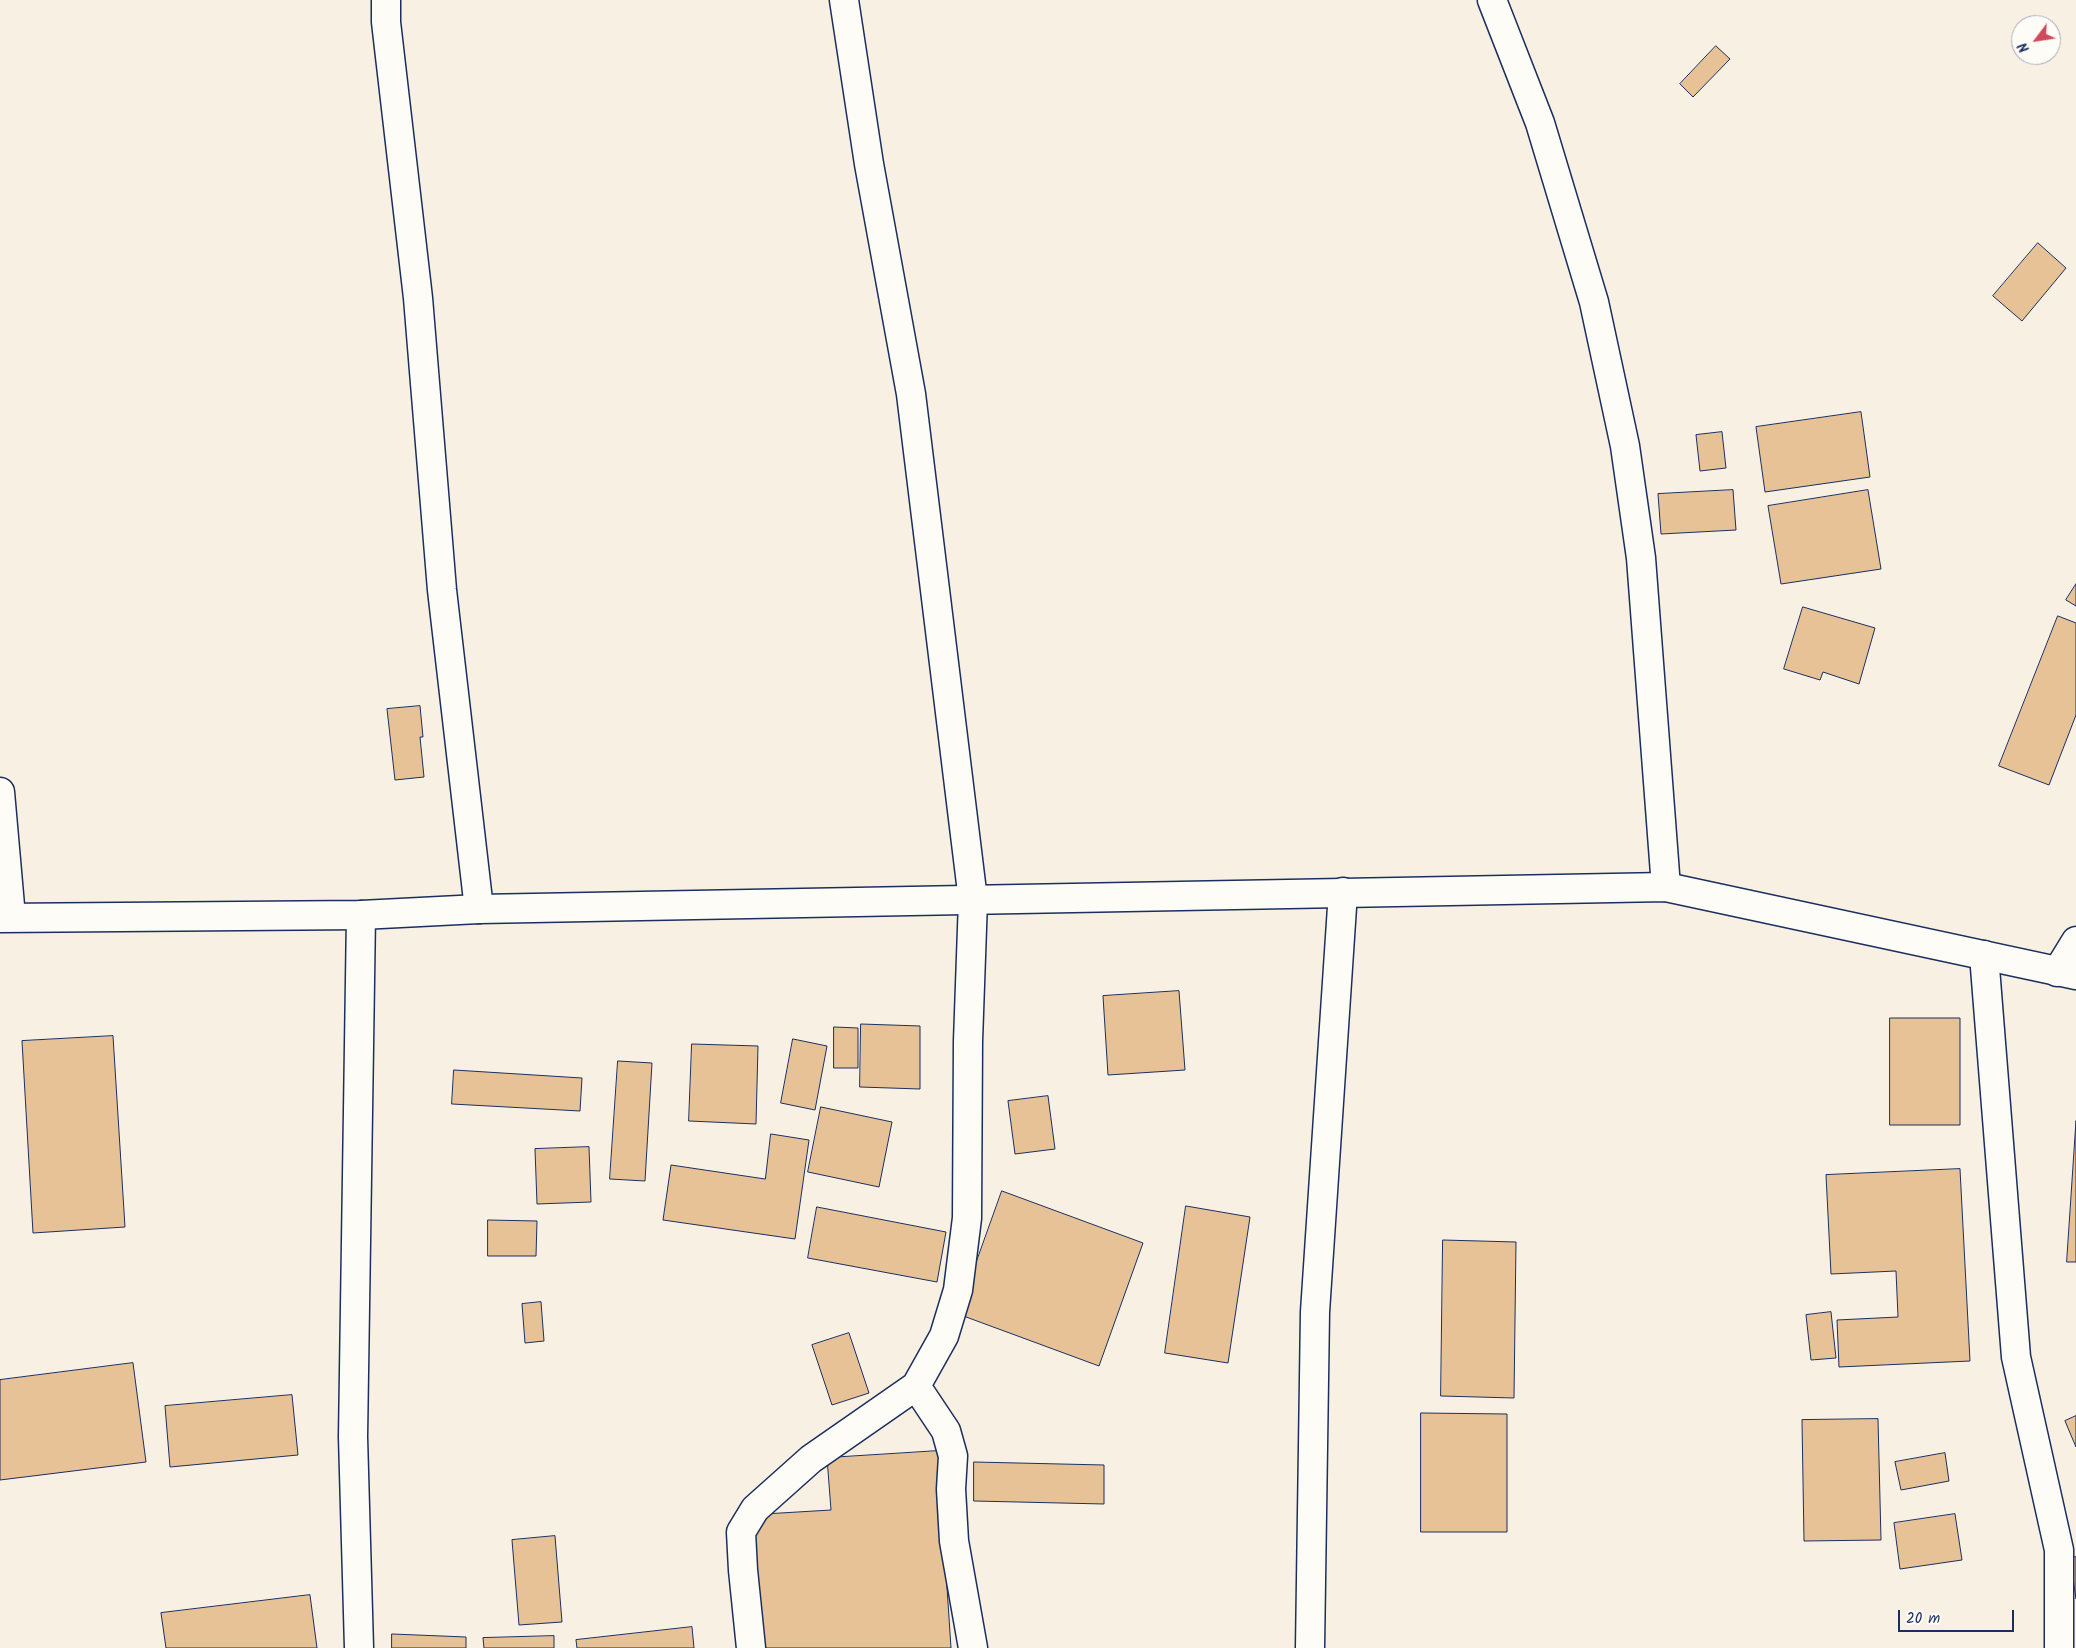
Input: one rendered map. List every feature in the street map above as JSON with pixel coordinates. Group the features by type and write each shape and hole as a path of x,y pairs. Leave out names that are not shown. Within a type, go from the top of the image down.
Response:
{"main road":[{"path":"386,0 386,22 418,298 442,590 479,909"},
{"path":"751,1648 742,1570 741,1532 755,1509 811,1459 916,1386 944,1336 958,1290 967,1218 968,1042 973,900 911,394 869,164 844,0"},
{"path":"1492,0 1540,122 1588,284 1626,446 1641,558 1666,888"},
{"path":"0,792 5,918 361,915 479,909 1343,892 1666,888 2067,973 2076,941"},
{"path":"1310,1648 1316,1312 1343,892"},
{"path":"359,1648 352,1437 361,915"},
{"path":"1984,954 2016,1357 2060,1550 2059,1648"},
{"path":"916,1386 946,1431 953,1456 951,1489 954,1541 973,1648"}],"building":[{"path":"1716,46 1730,59 1693,97 1680,84"},
{"path":"2038,243 2066,268 2022,321 1993,296"},
{"path":"1861,412 1870,477 1765,492 1756,427"},
{"path":"1722,432 1726,468 1700,471 1696,435"},
{"path":"1733,490 1736,530 1661,534 1658,494"},
{"path":"1868,490 1881,569 1781,584 1768,506"},
{"path":"2076,584 2076,606 2066,600"},
{"path":"1803,607 1875,628 1859,684 1823,672 1820,680 1784,669"},
{"path":"2058,616 2076,623 2076,715 2049,785 1999,766"},
{"path":"420,706 423,737 420,737 424,777 395,780 387,709"},
{"path":"1179,991 1185,1070 1108,1075 1103,996"},
{"path":"1890,1018 1960,1018 1960,1125 1890,1125"},
{"path":"861,1024 920,1026 920,1089 860,1087"},
{"path":"834,1027 858,1028 858,1068 834,1068"},
{"path":"113,1036 125,1227 33,1233 22,1041"},
{"path":"793,1039 827,1046 815,1110 781,1103"},
{"path":"692,1044 758,1046 756,1124 689,1121"},
{"path":"618,1061 652,1063 645,1181 610,1179"},
{"path":"454,1070 582,1078 580,1111 452,1104"},
{"path":"1048,1096 1055,1149 1015,1154 1008,1101"},
{"path":"821,1107 892,1122 879,1187 808,1172"},
{"path":"2076,1121 2076,1262 2067,1262"},
{"path":"771,1134 809,1140 795,1239 663,1220 671,1165 765,1179"},
{"path":"589,1147 591,1202 537,1204 535,1149"},
{"path":"1960,1169 1970,1361 1839,1367 1837,1320 1898,1317 1896,1271 1831,1274 1826,1175"},
{"path":"1002,1191 1143,1243 1099,1366 958,1314"},
{"path":"1186,1206 1250,1217 1228,1363 1165,1353"},
{"path":"817,1207 946,1232 937,1282 808,1258"},
{"path":"488,1220 537,1221 536,1256 488,1256"},
{"path":"1443,1240 1516,1242 1514,1398 1441,1396"},
{"path":"541,1302 544,1341 525,1343 522,1304"},
{"path":"1831,1312 1836,1358 1811,1360 1806,1315"},
{"path":"849,1333 869,1393 832,1405 812,1345"},
{"path":"133,1363 146,1462 0,1480 0,1380"},
{"path":"292,1395 298,1455 170,1467 165,1406"},
{"path":"1421,1413 1507,1414 1507,1532 1421,1532"},
{"path":"2076,1416 2076,1447 2065,1421"},
{"path":"1878,1419 1881,1540 1804,1541 1802,1420"},
{"path":"938,1451 951,1648 756,1648 747,1515 831,1510 827,1458"},
{"path":"1945,1453 1949,1481 1901,1490 1895,1462"},
{"path":"974,1462 1104,1465 1104,1504 974,1501"},
{"path":"1955,1514 1962,1560 1900,1569 1894,1523"},
{"path":"555,1536 562,1622 519,1625 512,1540"},
{"path":"2076,1557 2076,1599 2070,1558"},
{"path":"310,1595 317,1648 166,1648 161,1613"},
{"path":"692,1627 694,1648 577,1648 576,1640"},
{"path":"392,1634 466,1637 466,1648 392,1648"},
{"path":"554,1636 554,1648 484,1648 483,1638"}]}
